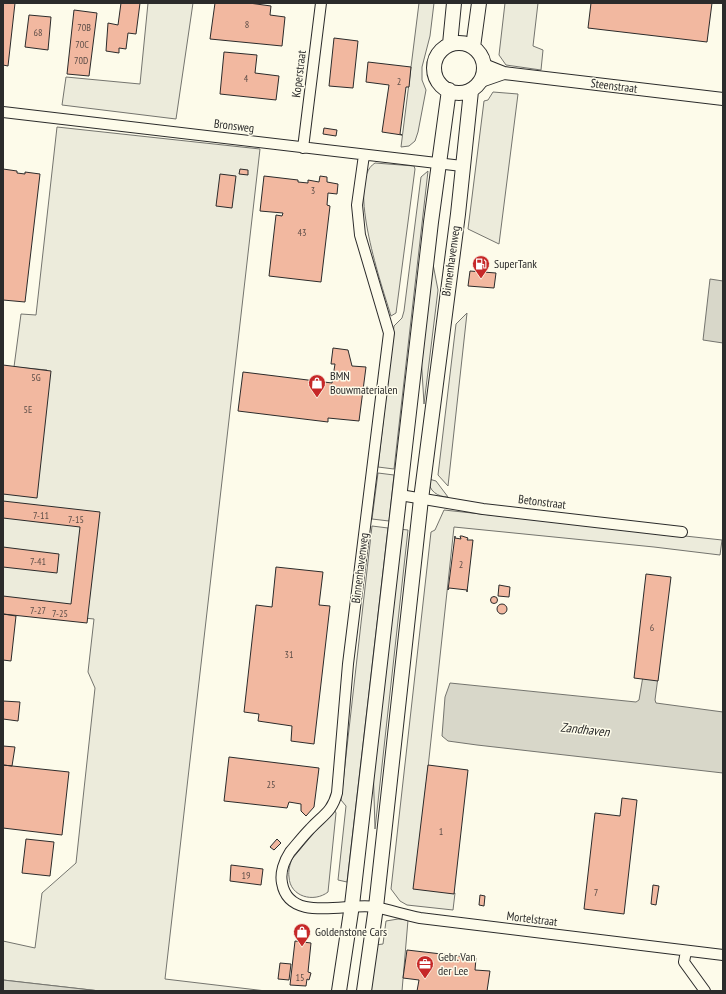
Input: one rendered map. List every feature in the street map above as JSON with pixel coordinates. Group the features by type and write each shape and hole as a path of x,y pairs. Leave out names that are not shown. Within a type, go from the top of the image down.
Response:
{"main road":[{"path":"450,44 454,3"},
{"path":"473,47 478,3"},
{"path":"462,43 473,47 480,55 484,65 476,86 458,92 444,87 437,79 435,66 437,57 442,49 450,44 462,43"},
{"name":"Binnenhavenweg","path":"364,991 376,907 421,499 458,214 462,166 476,86"},
{"name":"Binnenhavenweg","path":"339,991 352,905 438,163 449,90"}],"street":[{"name":"Koperstraat","path":"303,148 321,3"},
{"name":"Steenstraat","path":"484,65 504,73 723,99"},
{"name":"Steenstraat","path":"476,86 504,73"},
{"name":"Bronsweg","path":"3,112 462,166"},
{"name":"Binnenhavenweg","path":"364,155 357,205 360,235 388,333 348,664 336,793 331,809 309,829 288,856 280,875 283,893 293,902 310,909 331,909 352,905 376,907"},
{"name":"Betonstraat","path":"400,496 483,509 682,532"},
{"name":"Mortelstraat","path":"376,907 420,918 723,955"},
{"path":"686,951 684,962 705,991"}],"shaded area":[{"path":"148,3 193,3 176,119 62,105 66,77 140,84"},
{"path":"419,3 434,3 430,36 422,67 422,80 426,90 415,141 409,146 401,147"},
{"path":"505,3 538,3 533,46 543,50 541,70 506,65 499,55"},
{"path":"493,92 518,94 499,244 468,229 484,101 488,100"},
{"path":"57,127 260,149 165,979 266,991 100,991 3,980 3,941 35,948 42,893 76,863 95,688 88,672 94,619 3,610 3,493 30,496 47,370 14,367 21,314 36,315"},
{"path":"375,163 414,166 415,169 396,313 391,316 369,236 365,212 364,191 367,174"},
{"path":"428,171 394,469 378,467 394,326 402,318 404,311 421,177"},
{"path":"433,264 438,290 424,404 421,355"},
{"path":"467,313 448,486 438,475 456,324"},
{"path":"378,473 394,475 389,521 372,519"},
{"path":"429,479 436,481 448,497 441,496 434,492 430,487"},
{"path":"444,510 722,540 720,555 454,527 415,888 455,893 453,910 407,905 400,901 391,889 431,532 435,530"},
{"path":"372,526 388,528 347,882 338,880 346,806 341,800"},
{"path":"399,529 408,530 375,829 373,763"},
{"path":"334,809 336,813 328,892 316,897 304,896 298,893 290,884 289,868 291,861"},
{"path":"398,919 408,920 402,991 369,991 375,945 383,944 386,921"}],"water":[{"path":"710,279 723,281 723,343 703,340"},
{"name":"Zandhaven","path":"643,676 658,677 655,700 656,703 723,712 723,773 477,745 448,741 442,736 445,697 450,683 636,702 639,700"},
{"path":"3,980 100,991 3,991"}],"building":[{"path":"3,3 15,3 8,66 3,65"},
{"path":"121,3 140,3 136,34 128,33 126,49 119,48 119,53 106,51 108,23 118,25"},
{"path":"215,3 249,3 271,6 270,15 285,17 282,46 210,39"},
{"path":"591,3 712,3 707,42 588,28"},
{"path":"74,10 97,13 89,76 67,74"},
{"path":"29,15 51,17 48,50 25,47"},
{"path":"334,38 358,41 353,88 329,86"},
{"path":"224,52 257,55 255,73 279,76 276,100 220,94"},
{"path":"368,62 411,67 409,87 406,87 400,134 402,135 382,132 389,85 366,82"},
{"path":"324,128 337,130 336,136 323,134"},
{"path":"3,169 17,171 17,173 25,174 25,172 40,174 25,302 3,300"},
{"path":"240,169 248,170 248,175 239,174"},
{"path":"220,174 236,176 232,208 216,206"},
{"path":"264,176 298,180 298,182 308,183 308,180 319,182 320,176 327,177 327,182 338,184 337,194 328,193 327,205 330,206 321,282 269,276 276,215 282,216 283,213 260,211"},
{"path":"470,271 496,273 494,288 468,286"},
{"path":"333,348 348,350 352,366 366,367 359,421 328,418 328,422 238,411 243,372 332,383 335,364 331,364"},
{"path":"3,365 51,371 37,498 3,494"},
{"path":"3,501 100,512 87,623 3,614 3,596 71,604 80,527 3,518"},
{"path":"455,536 455,538 461,539 460,536 462,536 468,538 467,540 473,540 467,592 467,590 449,588 448,590"},
{"path":"3,547 59,554 57,573 3,567"},
{"path":"276,567 323,572 319,605 330,606 314,744 291,741 292,726 258,721 259,714 244,712 256,605 272,607"},
{"path":"646,574 671,577 658,681 634,678"},
{"path":"499,585 510,587 509,597 498,596"},
{"path":"494,597 497,600 494,603 491,600"},
{"path":"500,604 504,604 506,605 506,613 500,614 497,611 497,607"},
{"path":"3,614 16,616 11,661 3,660"},
{"path":"3,701 20,702 18,721 3,719"},
{"path":"3,746 15,747 12,766 3,765"},
{"path":"229,757 319,768 314,807 306,816 301,811 301,804 289,802 287,808 224,801"},
{"path":"3,765 69,772 62,835 3,828"},
{"path":"428,765 468,770 454,894 413,889"},
{"path":"622,798 637,800 624,914 584,909 595,813 620,816"},
{"path":"26,839 54,842 50,876 22,873"},
{"path":"277,839 281,843 274,850 270,847"},
{"path":"231,865 263,869 261,885 230,881"},
{"path":"653,885 659,886 656,905 651,904"},
{"path":"480,895 485,896 484,906 479,905"},
{"path":"295,941 311,943 308,972 311,973 309,980 307,979 306,986 290,985"},
{"path":"407,950 476,958 475,970 490,971 487,991 417,991 419,980 403,978"},
{"path":"280,963 291,964 289,980 278,979"}],"place":[{"name":"SuperTank","path":"481,279"},
{"name":"BMN Bouwmaterialen","path":"317,398"},
{"name":"Goldenstone Cars","path":"302,947"},
{"name":"Gebr. Van der Lee","path":"425,979"}]}
